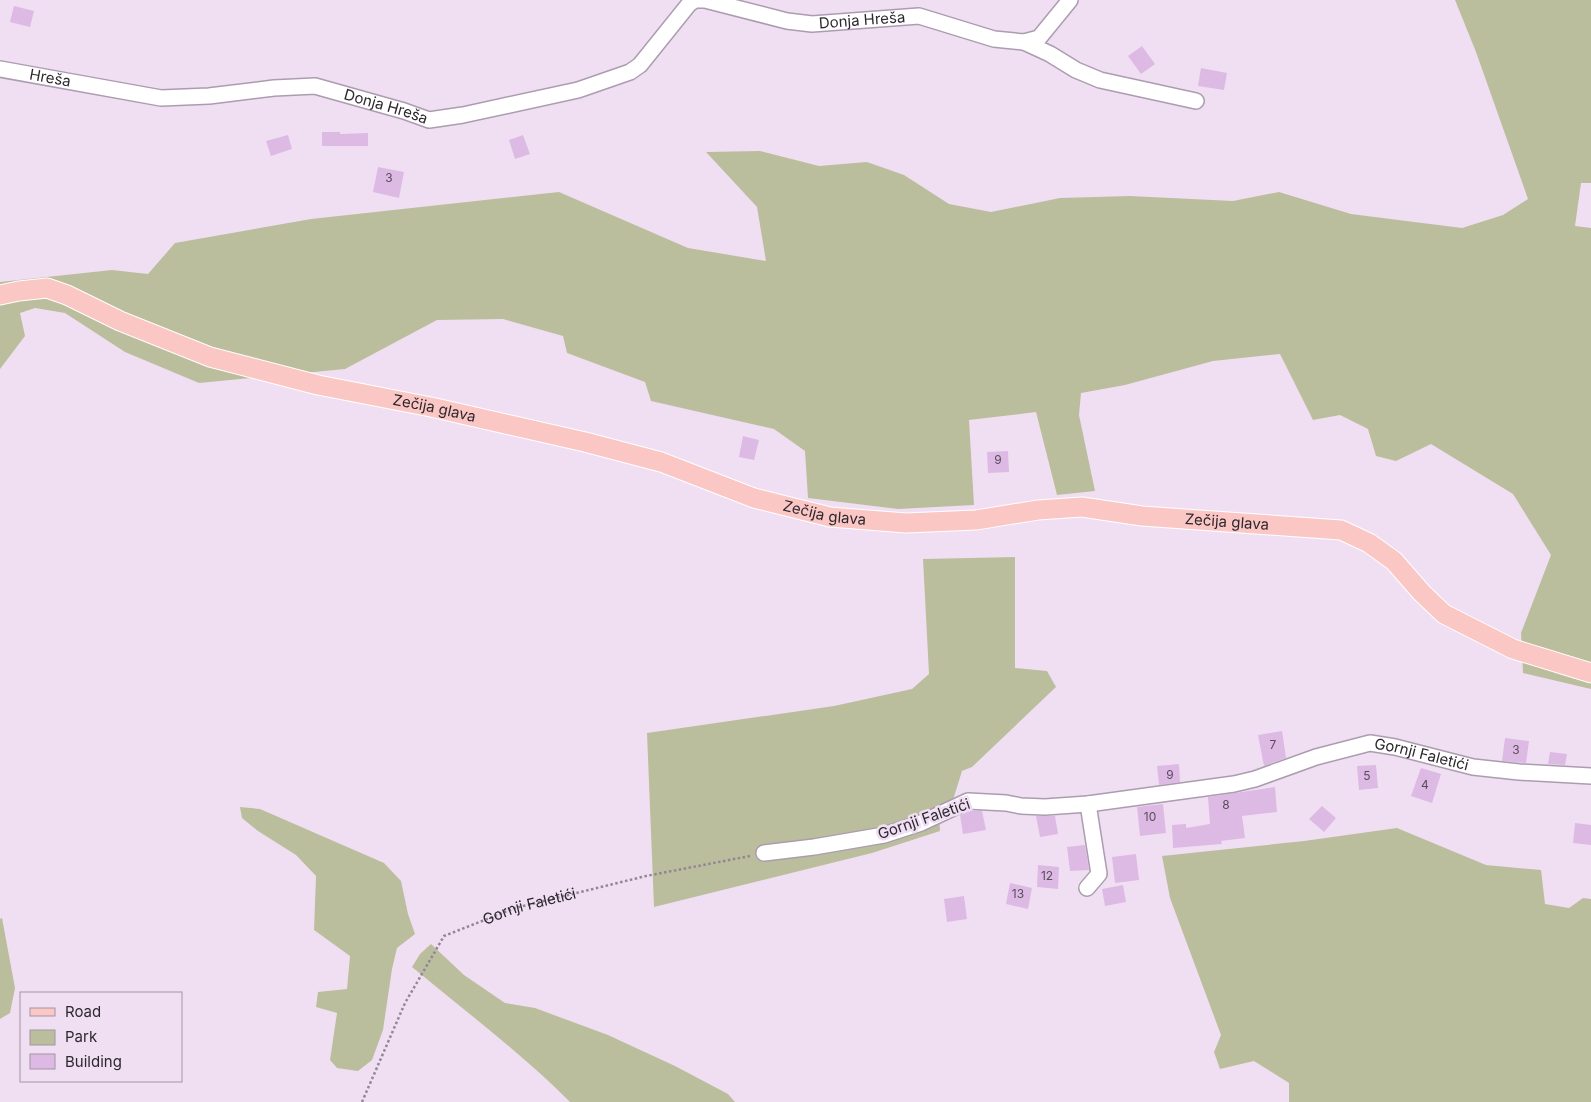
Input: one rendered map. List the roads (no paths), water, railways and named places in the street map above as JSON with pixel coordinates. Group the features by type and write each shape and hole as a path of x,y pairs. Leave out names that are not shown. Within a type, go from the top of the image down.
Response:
{"main road":[{"name":"Zečija glava","path":"0,295 47,288 67,295 120,321 210,357 318,385 585,442 661,462 754,498 830,516 906,523 976,520 1038,510 1082,507 1142,516 1341,530 1369,543 1394,561 1444,614 1513,649 1591,673"}],"street":[{"name":"Donja Hreša","path":"100,87 161,98 209,96 274,88 315,86 429,120 463,115 578,90 630,72 640,65 689,4 697,0 705,0 787,21 812,24 919,16 994,39 1024,42 1050,54 1076,70 1100,80 1196,101"},
{"path":"1024,42 1039,38 1070,0"},
{"name":"Hreša","path":"0,69 100,87"},
{"name":"Gornji Faletići","path":"764,853 884,835 921,823 968,801 1037,807 1088,804 1234,784 1255,779 1316,757 1370,744 1395,747 1473,767 1591,776"},
{"path":"1087,888 1099,874 1088,804"}]}
